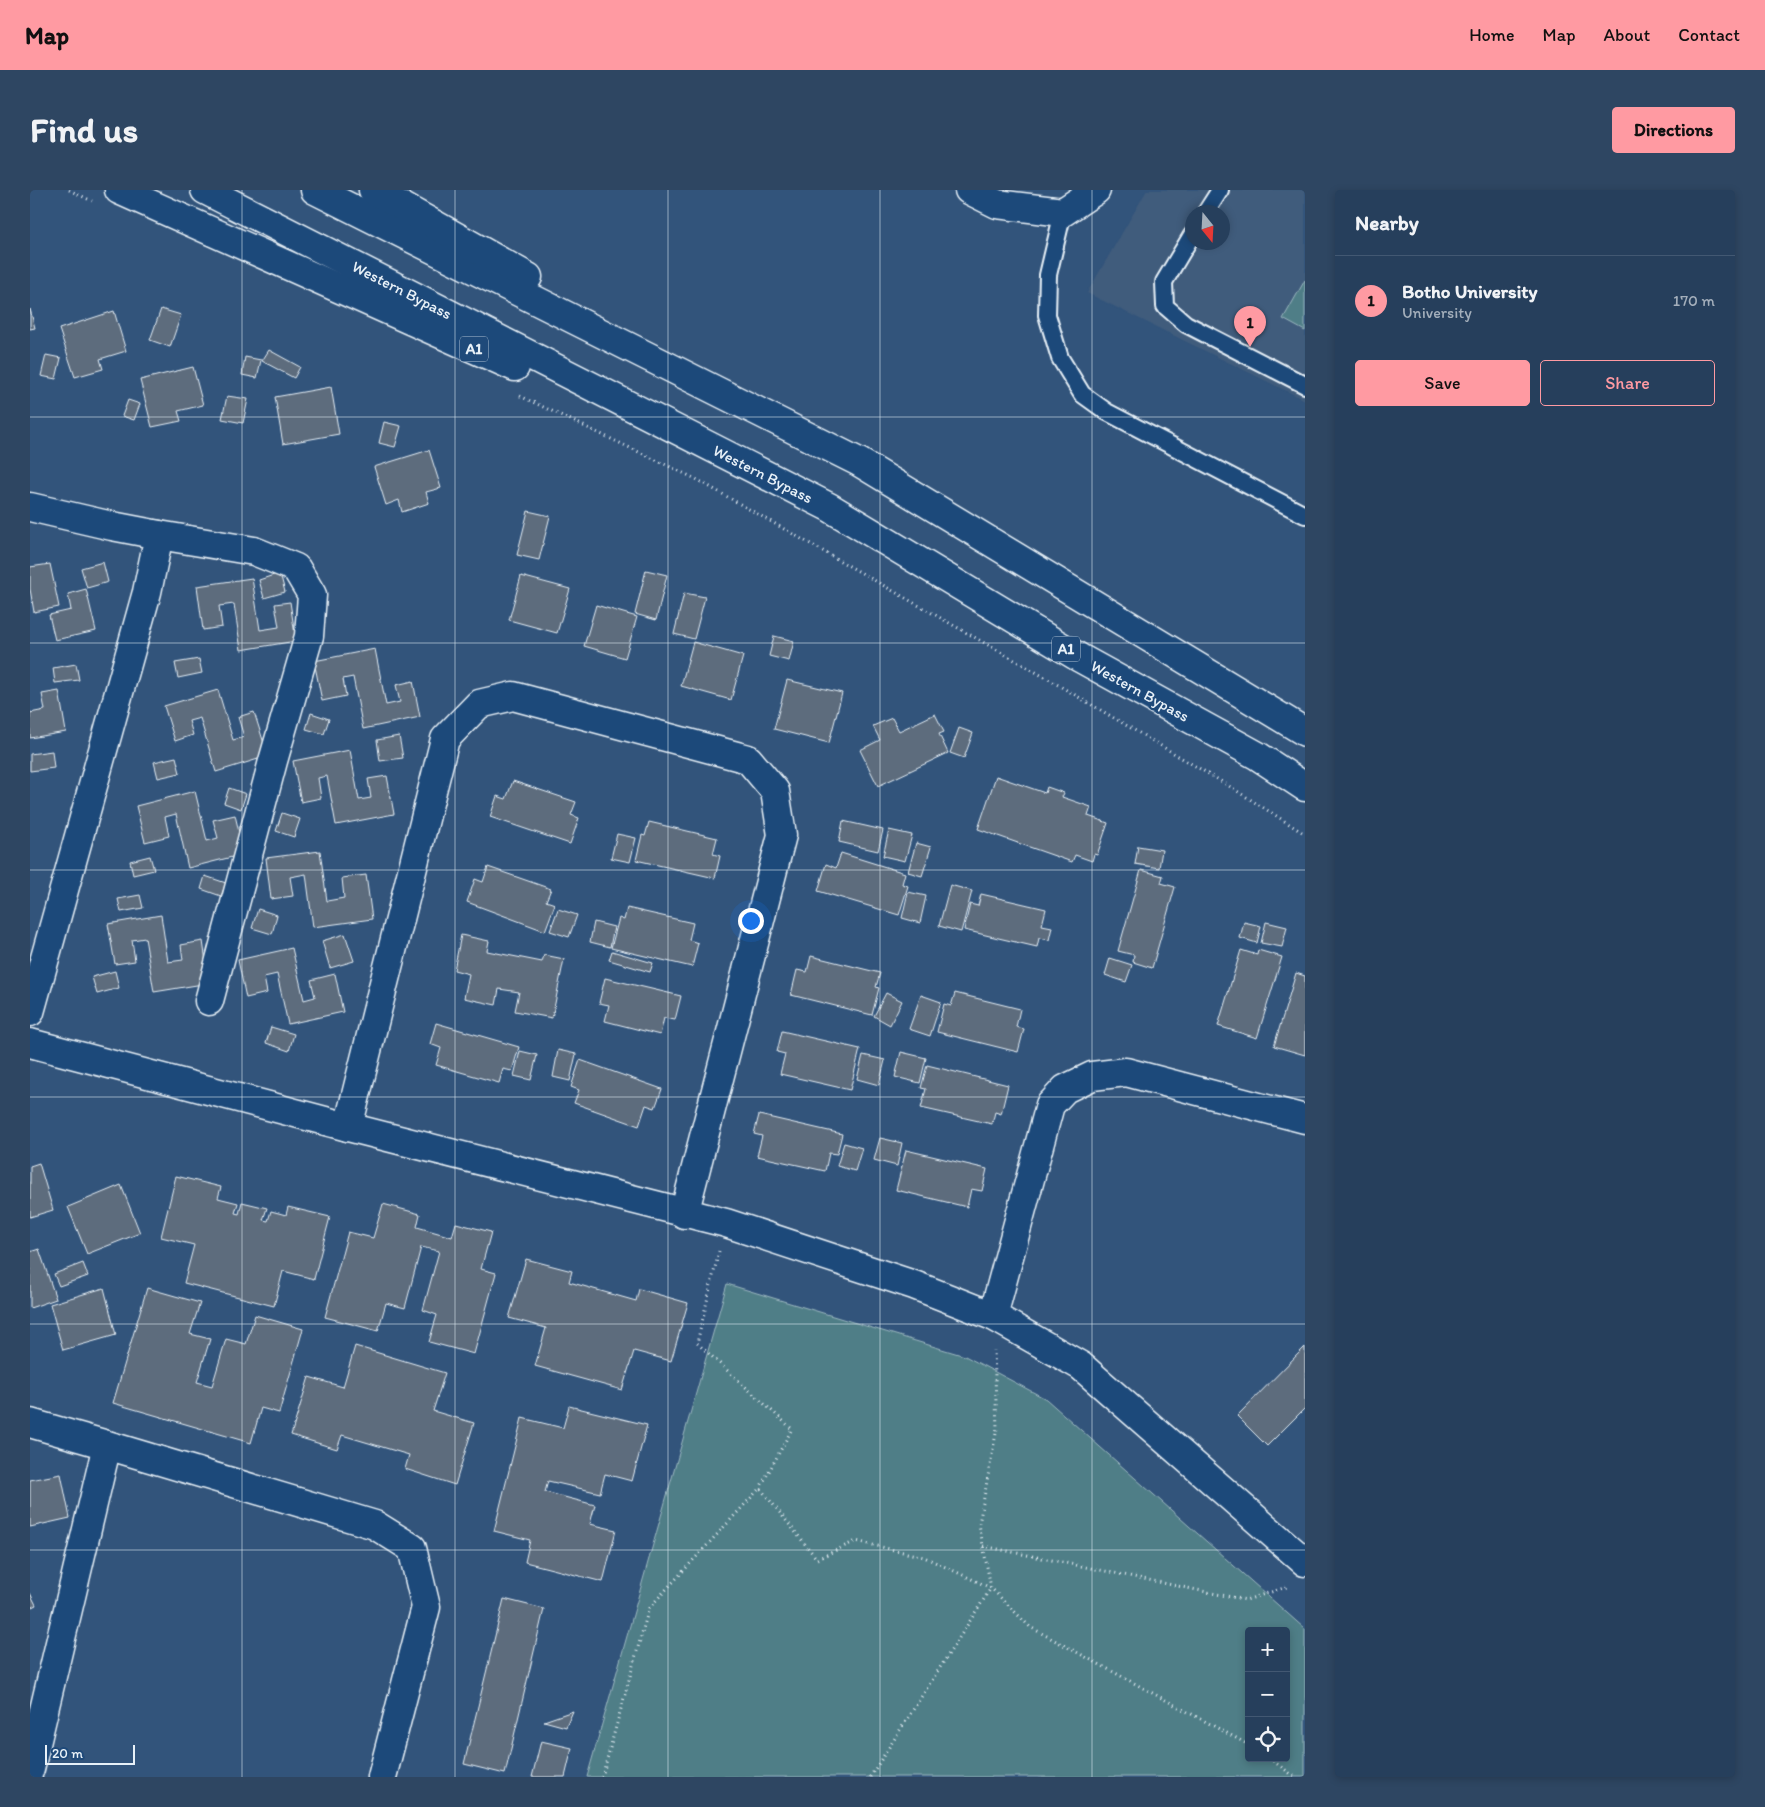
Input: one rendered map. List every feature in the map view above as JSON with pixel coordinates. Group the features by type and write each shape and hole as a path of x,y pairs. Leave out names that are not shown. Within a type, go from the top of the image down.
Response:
{"main road":[{"name":"Western Bypass","path":"205,190 829,508 1080,658 1258,756 1305,786"},
{"path":"315,190 859,462"},
{"path":"373,190 859,462 1305,732"},
{"path":"968,190 997,204 1063,212 1096,190"},
{"name":"A1","path":"109,197 829,508"},
{"path":"30,507 159,536 254,551 296,568 312,595 309,636 209,1001"},
{"path":"30,1012 147,592 159,536"},
{"path":"348,1127 445,739 479,704 514,696 748,759 775,792 782,835 684,1214"},
{"path":"30,1043 684,1214 726,1223 914,1285 993,1316 1080,1366 1301,1573"},
{"path":"993,1316 1050,1105 1065,1089 1092,1076 1126,1072 1305,1119"},
{"path":"30,1423 375,1525 412,1548 426,1607 382,1777"},
{"path":"30,1769 107,1445"}],"lane":[{"path":"1210,205 1220,190"},
{"path":"1063,212 1048,275 1047,315 1060,358 1082,394 1108,412 1305,514"},
{"path":"1185,247 1164,282 1165,306 1186,324 1305,386"}],"path":[{"path":"68,190 109,197"},
{"path":"513,393 696,479 1048,679 1229,786 1305,834"},
{"path":"602,1777 649,1608 760,1488 792,1429 697,1343 726,1223"},
{"path":"870,1777 991,1588 979,1524 997,1428 993,1316"},
{"path":"760,1488 817,1559 856,1541 924,1557 991,1588 1030,1627 1245,1743"},
{"path":"983,1546 1246,1600 1301,1573"},
{"path":"1274,1762 1295,1777"}],"shaded area":[{"path":"1147,190 1305,190 1305,400 1087,293"}],"green space":[{"path":"1305,280 1305,331 1283,319"},
{"path":"727,1284 965,1356 1046,1399 1305,1629 1305,1777 587,1777"}],"building":[{"path":"30,309 35,328 30,329"},
{"path":"161,309 181,315 170,347 150,340"},
{"path":"114,311 126,351 100,359 103,369 75,377 59,329"},
{"path":"269,350 300,367 294,378 262,361"},
{"path":"46,355 61,358 56,379 41,376"},
{"path":"245,357 261,360 257,378 242,375"},
{"path":"193,367 203,405 178,411 181,421 152,427 140,380"},
{"path":"331,387 339,434 283,444 275,397"},
{"path":"227,396 248,399 243,423 222,419"},
{"path":"128,400 140,404 134,420 122,416"},
{"path":"384,422 401,426 395,447 379,443"},
{"path":"429,450 441,488 426,492 429,503 402,512 399,500 386,505 374,467"},
{"path":"528,511 550,516 539,560 517,555"},
{"path":"103,562 108,582 87,588 81,568"},
{"path":"50,564 59,607 34,612 30,589 30,567"},
{"path":"646,570 667,575 656,620 635,614"},
{"path":"280,573 285,592 264,598 259,580"},
{"path":"521,576 570,589 557,633 509,620"},
{"path":"252,578 260,630 279,627 275,604 290,602 296,641 241,650 234,604 219,606 222,627 203,630 197,586"},
{"path":"86,589 96,631 55,640 49,615 71,610 68,594"},
{"path":"684,593 705,597 694,639 674,634"},
{"path":"596,605 637,617 625,658 584,646"},
{"path":"774,636 794,641 789,661 769,656"},
{"path":"693,642 743,656 731,700 681,686"},
{"path":"375,649 386,705 400,702 396,685 413,681 420,717 363,729 353,677 343,679 346,696 322,701 314,661"},
{"path":"199,659 202,673 178,678 175,663"},
{"path":"76,664 79,680 55,683 53,668"},
{"path":"787,680 842,693 829,743 774,729"},
{"path":"218,690 233,740 244,737 238,717 254,712 268,756 216,772 200,718 189,721 193,735 175,741 164,706"},
{"path":"59,691 66,732 30,738 30,713 45,710 42,694"},
{"path":"311,713 329,719 324,734 306,729"},
{"path":"935,714 944,732 939,734 948,753 878,786 860,750 880,740 873,726 892,718 899,731"},
{"path":"959,728 973,733 964,758 950,753"},
{"path":"399,736 403,758 380,761 377,740"},
{"path":"350,750 359,800 371,798 368,779 387,776 394,814 336,825 327,776 318,778 321,798 301,802 293,761"},
{"path":"52,751 54,768 30,771 30,754"},
{"path":"176,757 180,773 158,778 154,762"},
{"path":"996,776 1045,793 1047,787 1064,793 1062,797 1091,807 1088,816 1108,823 1097,855 1094,854 1092,861 1075,855 1072,862 978,829"},
{"path":"513,781 576,802 571,815 579,818 570,844 490,817 497,796 506,799"},
{"path":"229,788 246,794 241,809 224,803"},
{"path":"195,791 207,841 218,838 213,820 235,815 244,854 188,868 176,814 165,817 169,836 145,842 136,806"},
{"path":"282,813 300,819 294,837 276,831"},
{"path":"843,821 883,830 878,851 839,842"},
{"path":"649,822 717,838 713,854 720,856 715,878 636,860 642,835 645,836"},
{"path":"889,830 912,835 905,861 883,856"},
{"path":"617,834 636,838 630,862 611,858"},
{"path":"916,843 931,847 922,876 908,872"},
{"path":"1138,846 1162,850 1159,868 1135,864"},
{"path":"320,851 327,901 344,898 342,878 366,875 372,919 313,927 306,874 290,877 293,896 271,899 266,858"},
{"path":"841,853 905,873 902,884 908,886 899,915 818,891 826,864 836,868"},
{"path":"150,856 154,870 133,875 130,861"},
{"path":"488,867 551,889 546,901 555,904 545,931 467,902 475,879 483,882"},
{"path":"1141,870 1163,876 1161,883 1175,887 1152,968 1133,962 1134,955 1118,951"},
{"path":"205,876 226,883 221,896 201,889"},
{"path":"950,885 972,891 961,932 939,926"},
{"path":"908,892 926,896 920,923 902,918"},
{"path":"981,894 1046,909 1042,925 1052,927 1049,940 1039,938 1037,947 964,930 970,904 978,906"},
{"path":"140,895 143,908 121,912 118,899"},
{"path":"627,908 693,923 689,940 698,943 692,967 611,948 619,918 624,920"},
{"path":"258,909 277,915 272,934 252,928"},
{"path":"558,909 577,915 569,937 550,931"},
{"path":"161,915 168,962 183,960 181,945 203,941 209,983 154,992 145,938 132,940 135,961 115,964 108,924"},
{"path":"594,922 614,927 610,947 590,942"},
{"path":"1244,922 1261,926 1257,943 1240,938"},
{"path":"1266,922 1287,927 1282,947 1261,943"},
{"path":"345,934 354,961 330,968 322,941"},
{"path":"461,935 489,941 487,951 542,962 544,955 564,959 552,1018 515,1011 519,992 499,989 496,1005 464,998 469,974 454,970"},
{"path":"292,948 304,1000 315,997 311,980 335,974 343,1012 288,1024 277,974 264,977 267,993 246,998 238,960"},
{"path":"1241,950 1257,955 1258,950 1282,957 1257,1038 1218,1026"},
{"path":"612,951 653,963 650,972 609,960"},
{"path":"811,956 880,973 876,987 879,988 872,1015 791,995 797,970 807,972"},
{"path":"1110,958 1132,965 1126,982 1105,975"},
{"path":"115,971 119,988 97,994 92,977"},
{"path":"1296,973 1305,976 1305,1055 1274,1046"},
{"path":"605,978 681,996 675,1020 664,1018 660,1035 605,1021 609,1005 599,1003"},
{"path":"886,993 902,1001 890,1025 874,1016"},
{"path":"955,993 1020,1009 1016,1027 1024,1029 1018,1052 937,1032 944,1004 951,1006"},
{"path":"921,995 941,1002 930,1036 909,1029"},
{"path":"436,1023 519,1047 512,1071 503,1069 499,1083 436,1065 441,1048 430,1044"},
{"path":"271,1027 294,1034 289,1051 266,1043"},
{"path":"782,1031 860,1049 850,1090 780,1074 785,1054 777,1052"},
{"path":"558,1050 576,1054 570,1081 553,1077"},
{"path":"520,1051 537,1055 531,1080 514,1076"},
{"path":"901,1052 926,1058 920,1083 895,1077"},
{"path":"863,1055 885,1060 879,1085 857,1079"},
{"path":"580,1060 662,1089 655,1108 646,1105 639,1126 574,1103 579,1090 571,1087"},
{"path":"927,1065 1008,1085 1001,1114 995,1112 992,1124 921,1108 926,1089 921,1088"},
{"path":"759,1115 842,1134 837,1154 829,1153 825,1171 757,1156 762,1136 754,1134"},
{"path":"880,1138 902,1143 897,1166 874,1160"},
{"path":"844,1143 862,1148 855,1171 837,1166"},
{"path":"906,1150 987,1169 982,1191 971,1189 967,1207 896,1190"},
{"path":"39,1163 53,1210 30,1217 30,1166"},
{"path":"176,1176 221,1187 218,1198 238,1203 235,1213 239,1214 242,1202 267,1208 263,1220 268,1221 271,1211 286,1215 288,1207 330,1217 314,1279 283,1271 274,1306 184,1283 194,1245 161,1237"},
{"path":"121,1185 140,1233 87,1254 68,1207"},
{"path":"383,1204 420,1214 417,1227 452,1237 456,1223 491,1232 481,1269 496,1273 474,1354 429,1342 437,1315 423,1310 439,1251 421,1247 405,1308 386,1303 378,1331 325,1317 348,1232 373,1238"},
{"path":"39,1249 56,1299 30,1308 30,1252"},
{"path":"526,1259 572,1271 569,1282 636,1301 639,1289 688,1303 671,1361 634,1351 622,1390 535,1366 546,1328 509,1318"},
{"path":"83,1263 88,1276 59,1286 54,1274"},
{"path":"104,1288 116,1335 63,1350 50,1304"},
{"path":"147,1288 200,1303 190,1334 210,1339 197,1382 212,1386 226,1339 246,1344 255,1315 303,1329 279,1413 261,1408 251,1443 113,1403"},
{"path":"355,1346 445,1373 433,1411 474,1423 455,1485 405,1469 409,1455 342,1435 337,1449 291,1435 309,1377 343,1387"},
{"path":"1305,1347 1305,1408 1267,1446 1237,1416"},
{"path":"569,1406 647,1425 632,1481 605,1474 600,1493 548,1481 545,1492 595,1505 590,1524 616,1530 603,1582 525,1562 530,1540 494,1531 522,1418 563,1428"},
{"path":"61,1474 70,1518 30,1527 30,1480"},
{"path":"30,1593 36,1605 30,1608"},
{"path":"504,1599 544,1609 505,1774 464,1764"},
{"path":"573,1711 566,1727 544,1721"},
{"path":"541,1741 572,1748 565,1777 532,1777"}],"place":[{"name":"Botho University","path":"1250,347"}]}
